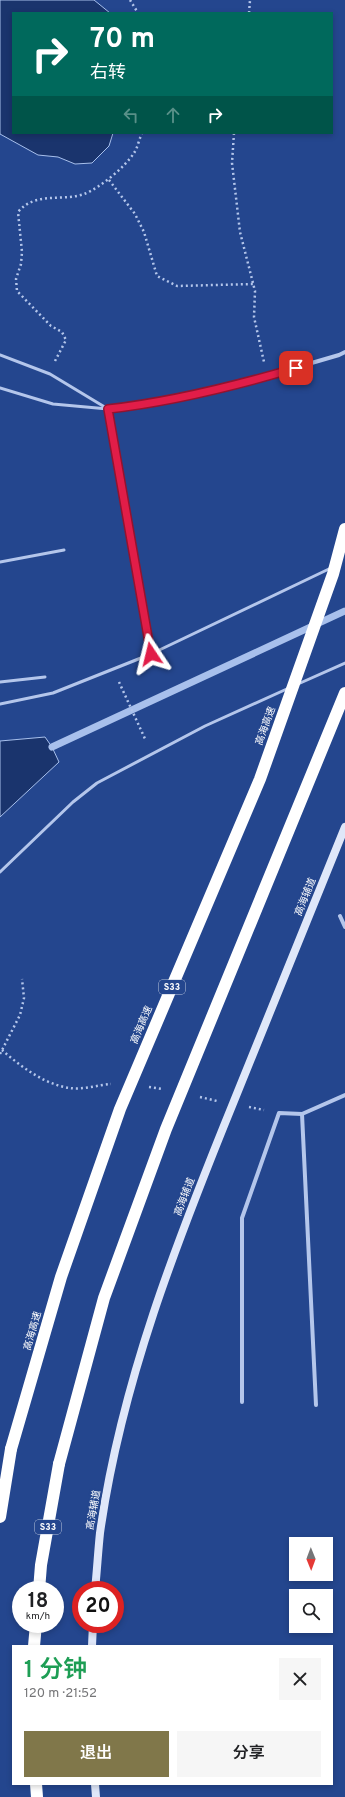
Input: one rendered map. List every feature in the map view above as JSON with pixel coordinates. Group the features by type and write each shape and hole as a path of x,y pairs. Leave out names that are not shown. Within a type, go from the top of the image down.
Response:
{"highway":[{"name":"高海高速","path":"0,1517 11,1449 61,1277 117,1116 260,779 333,574 345,529"},
{"name":"S33","path":"40,1581 41,1565 59,1464 104,1298 166,1129 345,693"},
{"path":"34,1645 35,1633"},
{"path":"36,1785 37,1797"}],"main road":[{"name":"高海辅道","path":"97,1581 100,1534 114,1457 134,1372 157,1300 196,1194 345,827"},
{"path":"92,1645 93,1633"},
{"path":"95,1785 96,1797"}],"street":[{"path":"144,405 267,376 345,352"},
{"path":"340,916 345,927"},
{"path":"242,1402 242,1218 279,1114 302,1114 345,1095"},
{"path":"302,1114 316,1404"}],"lane":[{"path":"0,355 50,374 108,409 151,654"},
{"path":"0,388 53,404 108,409 144,405"},
{"path":"0,562 64,550"},
{"path":"0,704 53,692 151,654 338,564"},
{"path":"0,872 73,802 98,783 205,726 345,663"},
{"path":"0,682 46,676"}],"path":[{"path":"130,0 137,12"},
{"path":"249,12 250,0"},
{"path":"50,374 59,352 66,340 62,332 51,326 16,291 16,280 21,264 22,252 18,212 25,203 40,199 84,194 109,180 134,153 142,134"},
{"path":"234,134 232,163 240,232 254,284 254,317 267,376"},
{"path":"109,180 135,214 144,232 157,276 177,286 254,284"},
{"path":"113,669 152,754"},
{"path":"0,1054 20,1015 24,998 22,979"}],"water":[{"path":"0,0 94,0 109,12 12,12 12,134 113,134 109,146 92,163 75,164 58,157 38,155 0,134"},
{"path":"45,737 52,747 59,762 0,817 0,741"}],"waterway":[{"path":"52,747 345,611"}],"route":[{"path":"151,654 108,409 144,405 296,368"}]}
